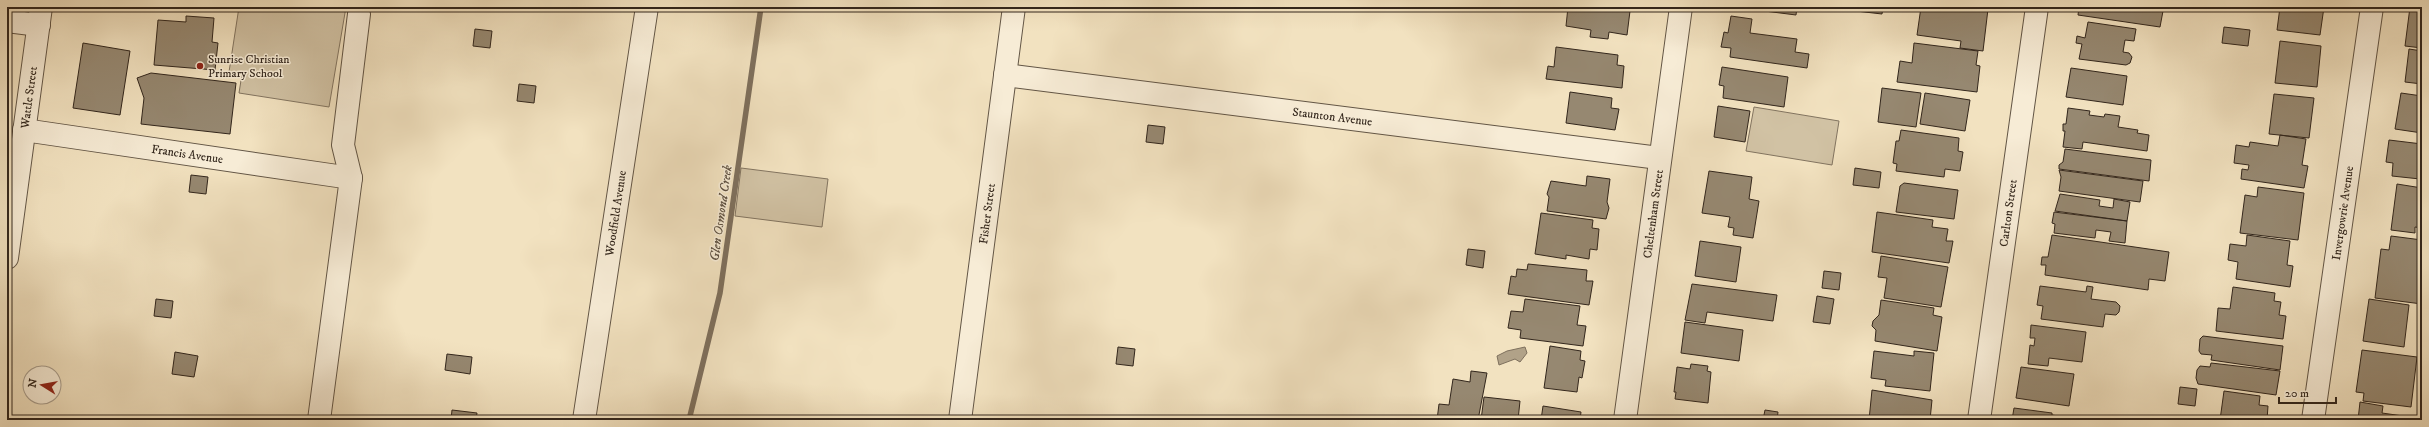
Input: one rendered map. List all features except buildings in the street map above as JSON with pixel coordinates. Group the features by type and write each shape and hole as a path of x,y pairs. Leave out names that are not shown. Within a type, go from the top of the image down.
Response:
{"street":[{"name":"Woodfield Avenue","path":"584,420 647,7"},
{"name":"Fisher Street","path":"960,420 1014,7"},
{"name":"Cheltenham Street","path":"1625,420 1659,158 1681,7"},
{"name":"Carlton Street","path":"1979,420 2037,7"},
{"name":"Invergowrie Avenue","path":"2313,420 2372,7"},
{"path":"320,420 351,178 344,145 359,14"},
{"path":"7,21 40,16"},
{"name":"Wattle Street","path":"7,258 40,16"},
{"name":"Staunton Avenue","path":"1004,75 1659,158"},
{"name":"Francis Avenue","path":"24,130 351,178"}],"shaded area":[{"path":"204,7 234,7 233,11"},
{"path":"239,7 346,7 329,107 239,93 242,74 229,72"},
{"path":"1754,107 1839,121 1832,165 1746,151"},
{"path":"741,168 828,179 822,227 735,216"},
{"path":"1525,347 1527,353 1520,362 1515,359 1499,365 1497,356 1507,351"}],"waterway":[{"name":"Glen Osmond Creek","path":"689,420 720,293 761,7"}],"place":[{"name":"Sunrise Christian Primary School","path":"200,66"}]}
